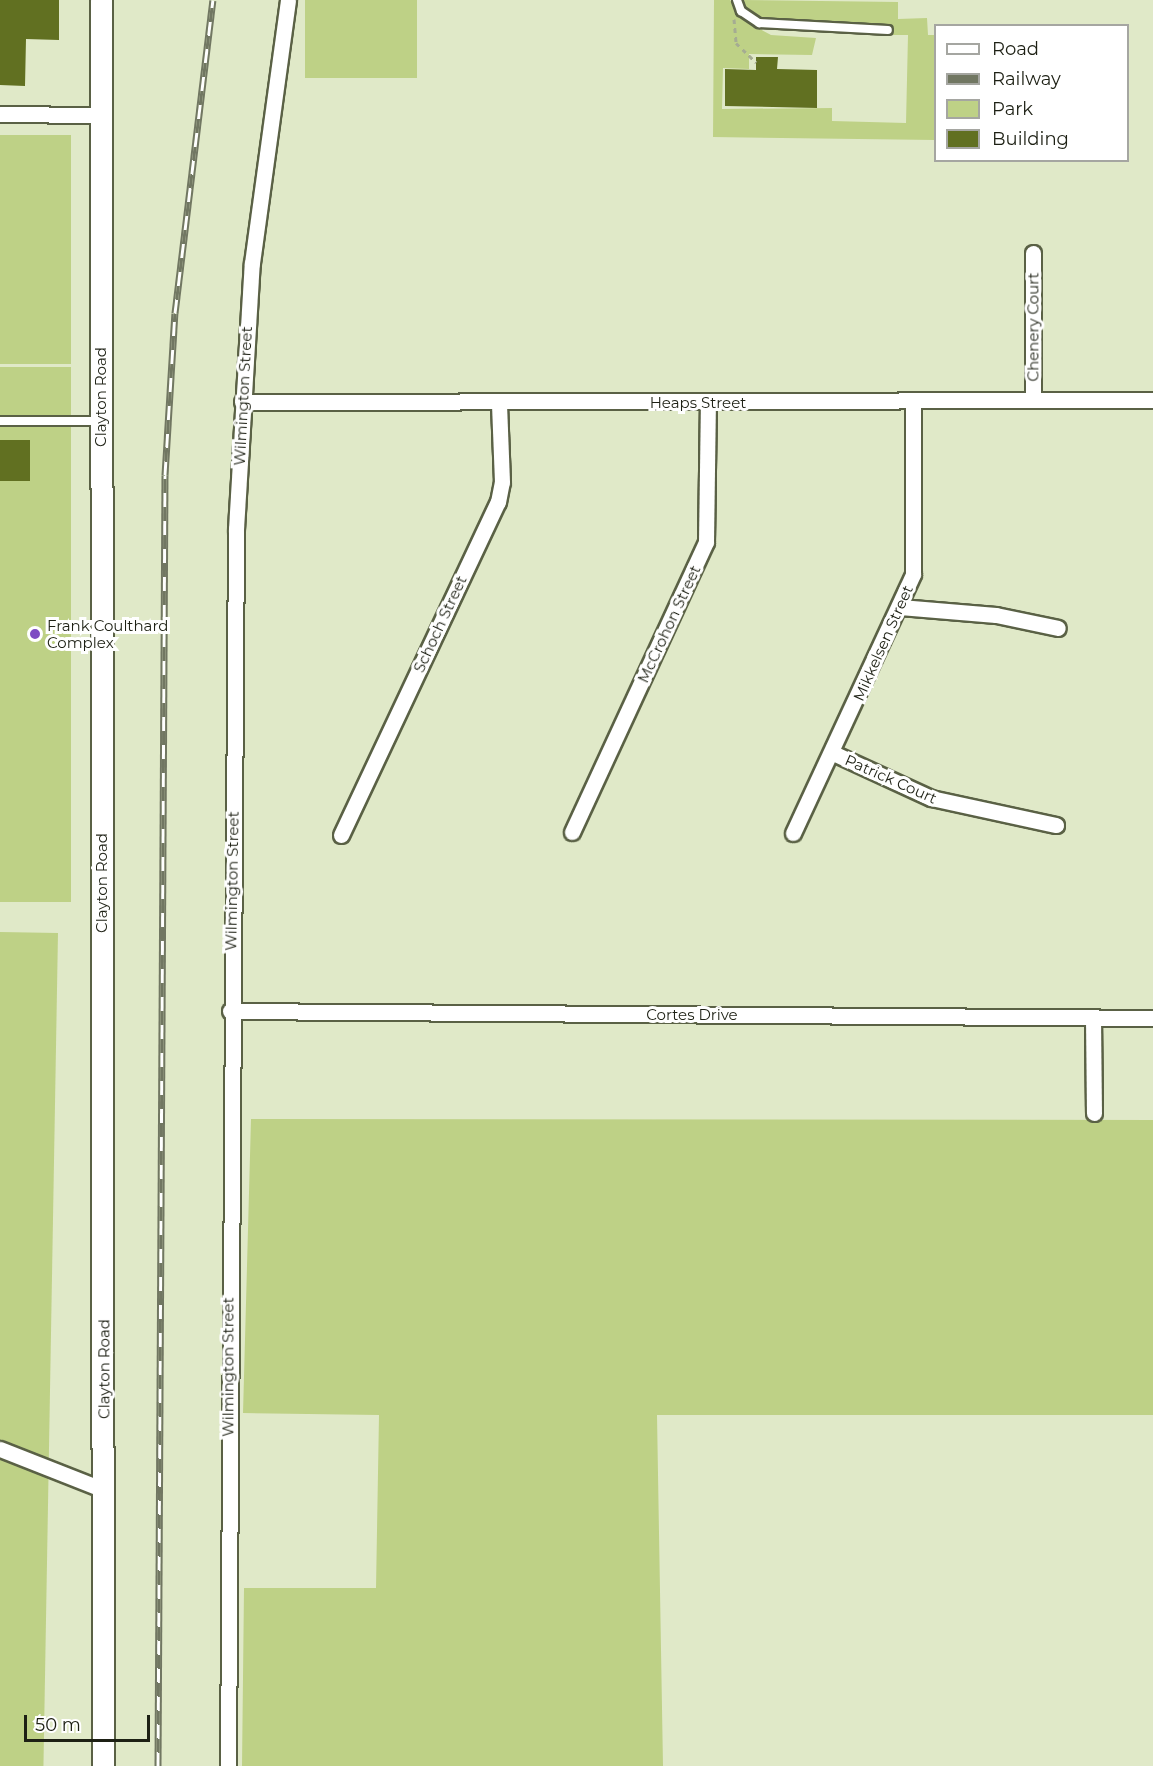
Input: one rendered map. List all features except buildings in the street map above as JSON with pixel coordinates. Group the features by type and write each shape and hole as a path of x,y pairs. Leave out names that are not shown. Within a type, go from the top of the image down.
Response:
{"street":[{"name":"Clayton Road","path":"101,0 103,1766"},
{"name":"Wilmington Street","path":"228,1766 233,674 242,402 252,263 288,0"},
{"path":"0,114 101,115"},
{"name":"Chenery Court","path":"1033,253 1033,400"},
{"name":"Heaps Street","path":"242,402 499,404 1153,400"},
{"name":"Mikkelsen Street","path":"793,833 833,753 913,574 912,402"},
{"name":"McCrohon Street","path":"572,832 706,542 708,403"},
{"name":"Schoch Street","path":"341,836 498,502 502,482 499,404"},
{"path":"900,607 996,615 1058,628"},
{"name":"Patrick Court","path":"833,753 931,798 1056,825"},
{"name":"Cortes Drive","path":"230,1011 1153,1018"},
{"path":"1093,1018 1094,1113"},
{"path":"0,1449 104,1490"}],"lane":[{"path":"738,2 759,23 888,30"},
{"path":"0,421 101,421"}],"path":[{"path":"738,2 733,28 736,44 756,62"}],"green space":[{"path":"305,0 417,0 417,78 305,78"},
{"path":"714,0 730,0 747,22 771,35 816,38 812,55 749,54 749,69 723,68 722,109 832,108 832,121 906,123 908,35 891,35 890,26 763,19 748,10 742,0 898,2 898,19 927,18 928,35 934,35 934,140 713,137"},
{"path":"0,135 71,135 71,364 0,364"},
{"name":"Frank Coulthard Complex","path":"0,367 71,367 71,902 0,902"},
{"path":"0,932 58,933 43,1766 0,1766"},
{"path":"251,1119 1153,1120 1153,1415 657,1415 663,1766 242,1766 244,1588 376,1588 379,1415 243,1413"}],"railway":[{"path":"158,1766 165,475 175,313 213,0"}],"place":[{"name":"Frank Coulthard Complex","path":"35,634"}]}
